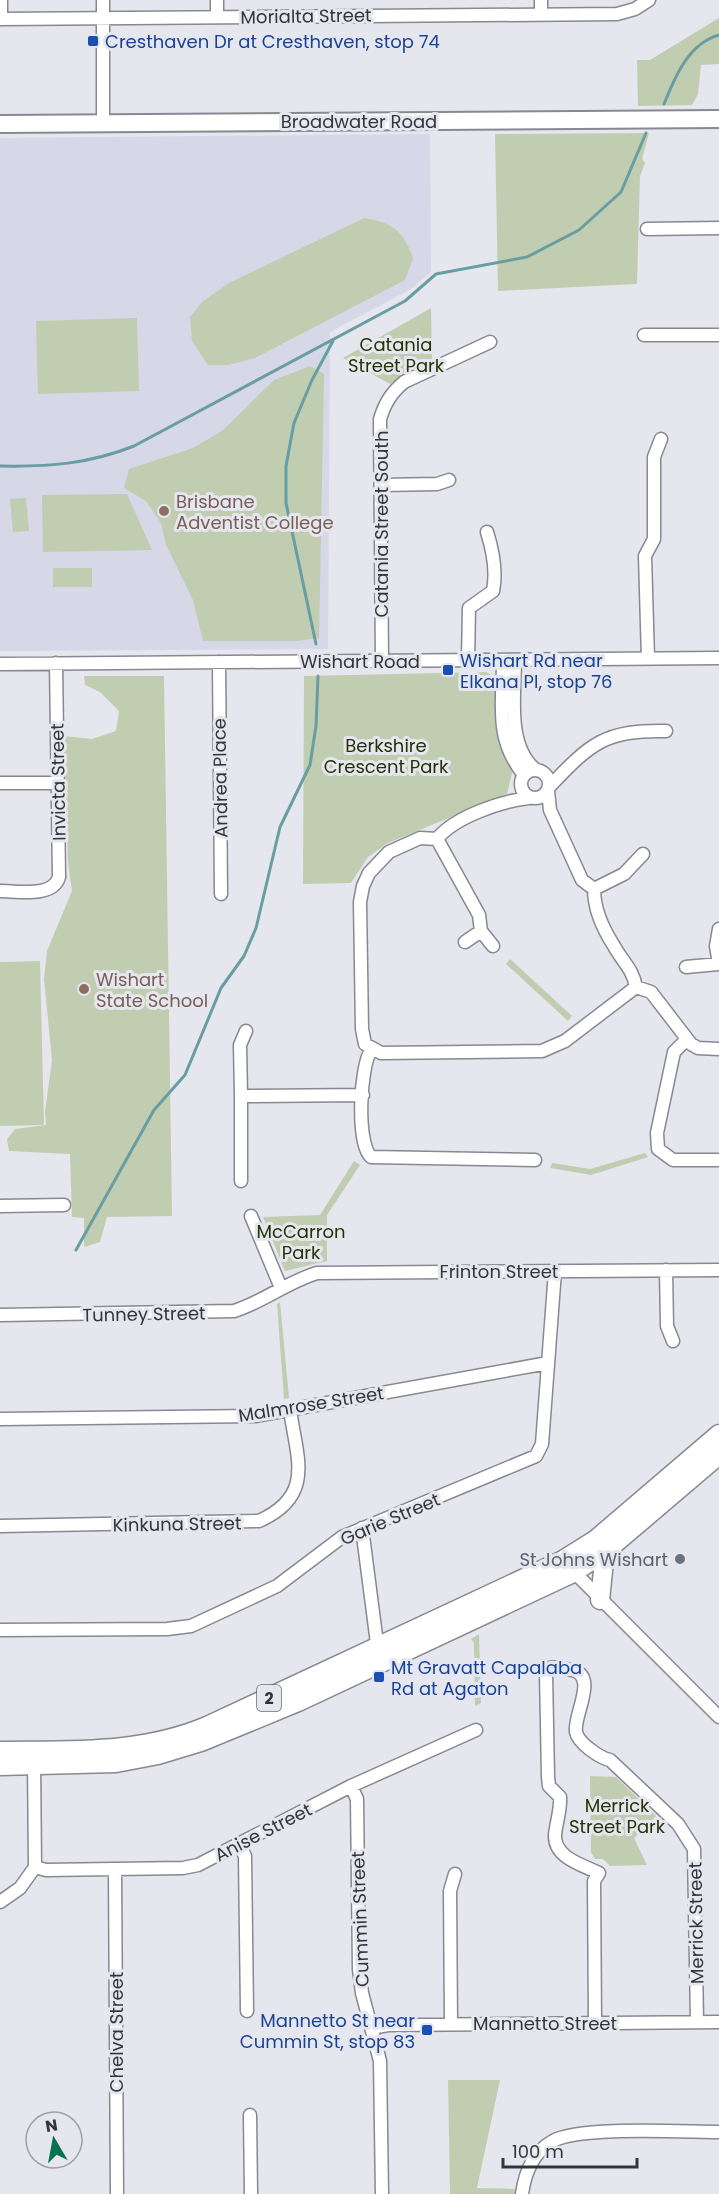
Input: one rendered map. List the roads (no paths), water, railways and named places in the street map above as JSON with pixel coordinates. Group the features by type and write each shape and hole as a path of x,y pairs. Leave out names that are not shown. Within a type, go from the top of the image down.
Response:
{"highway":[{"name":"2","path":"568,1566 595,1540 719,1434"},
{"name":"2","path":"0,1766 34,1758 110,1749 173,1738 379,1655 568,1566 605,1551 719,1455"},
{"path":"600,1600 605,1551"},
{"name":"2","path":"0,1751 34,1758"}],"main road":[{"name":"Broadwater Road","path":"0,124 719,119"}],"street":[{"path":"0,19 1,0"},
{"path":"103,0 103,123"},
{"path":"217,0 217,17"},
{"path":"541,0 541,14"},
{"name":"Morialta Street","path":"0,19 617,14 635,9 649,0"},
{"path":"647,229 719,228"},
{"path":"644,335 719,334"},
{"name":"Catania Street South","path":"382,661 380,419 392,392 404,382 490,342"},
{"path":"648,659 645,556 654,539 654,457 661,439"},
{"path":"381,485 437,484 450,480"},
{"path":"468,660 469,608 493,591 495,581 493,551 487,532"},
{"name":"Wishart Road","path":"0,664 719,658"},
{"path":"509,660 514,718 522,754 540,771 549,788 550,810 582,880 594,889"},
{"path":"509,660 504,741 533,798 550,810"},
{"name":"Andrea Place","path":"219,662 221,894"},
{"name":"Invicta Street","path":"0,891 42,890 52,887 57,882 60,870 56,663"},
{"path":"437,839 446,827 509,800 533,798 549,788 564,771 604,738 634,732 666,731"},
{"path":"509,800 523,780 540,771 564,771"},
{"path":"0,783 59,783"},
{"path":"437,839 420,838 389,852 369,873 363,886 360,902 362,1029 366,1044 371,1050 381,1053 548,1050 565,1041 636,987"},
{"path":"437,839 479,915 481,930 493,946"},
{"path":"594,889 624,874 643,854"},
{"path":"594,889 594,905 614,947 634,973 636,987"},
{"path":"686,968 719,964 716,946 719,929"},
{"path":"465,942 481,930"},
{"path":"636,987 651,992 687,1039 698,1048 719,1049"},
{"path":"241,1180 240,1044 246,1031"},
{"path":"687,1039 674,1052 657,1133 658,1149 673,1160 719,1160"},
{"path":"371,1050 365,1058 362,1071 363,1143 370,1158 536,1160"},
{"path":"241,1096 363,1095"},
{"path":"0,1206 64,1205"},
{"path":"251,1216 282,1288"},
{"path":"666,1270 667,1326 673,1341"},
{"name":"Frinton Street","path":"282,1288 317,1273 719,1270"},
{"name":"Garie Street","path":"0,1630 167,1629 191,1626 277,1586 330,1545 362,1528 536,1456 542,1444 555,1271"},
{"name":"Tunney Street","path":"0,1315 227,1312 249,1307 282,1288"},
{"name":"Malmrose Street","path":"0,1419 235,1417 290,1410 548,1363"},
{"name":"Kinkuna Street","path":"0,1526 242,1524 259,1521 283,1508 298,1488 299,1473 290,1410"},
{"path":"362,1528 379,1655"},
{"path":"568,1566 719,1717"},
{"name":"Merrick Street","path":"595,2023 594,1881 599,1873 568,1859 558,1849 555,1837 561,1797 549,1786 548,1778 546,1673 549,1668 578,1671 583,1677 585,1686 575,1729 577,1737 600,1758 610,1760 678,1824 694,1849 697,2022"},
{"name":"Anise Street","path":"35,1867 46,1870 183,1869 198,1865 351,1786 476,1730"},
{"path":"0,1902 20,1888 35,1867 34,1758"},
{"name":"Cummin Street","path":"351,1786 357,1799 359,1969 381,2071 382,2194"},
{"path":"239,1844 245,1856 247,2011"},
{"name":"Chelva Street","path":"115,1869 117,2194"},
{"path":"451,2024 450,1891 455,1874"},
{"name":"Mannetto Street","path":"371,2028 388,2025 719,2022"},
{"path":"250,2115 251,2194"},
{"path":"522,2194 525,2174 532,2161 548,2144 568,2135 719,2132"}],"waterway":[{"path":"664,104 678,73 691,54 708,39 719,35"},
{"path":"0,466 35,466 84,461 134,446 405,301 436,274 527,257 579,230 621,192 646,133"},
{"path":"316,644 286,503 286,466 294,423 312,380 333,341"},
{"path":"76,1250 154,1110 185,1075 221,988 244,956 256,928 280,827 310,765 316,726 318,676"}],"place":[{"name":"Cresthaven Dr at Cresthaven, stop 74","path":"93,41"},
{"name":"Brisbane Adventist College","path":"164,511"},
{"name":"Wishart Rd near Elkana Pl, stop 76","path":"448,670"},
{"name":"Wishart State School","path":"84,989"},
{"name":"St Johns Wishart","path":"680,1559"},
{"name":"Mt Gravatt Capalaba Rd at Agaton","path":"379,1677"},
{"name":"Mannetto St near Cummin St, stop 83","path":"427,2030"}],"park label":[{"name":"Catania Street Park","path":"396,354"},
{"name":"Berkshire Crescent Park","path":"386,756"},
{"name":"McCarron Park","path":"301,1241"},
{"name":"Merrick Street Park","path":"617,1815"}]}
